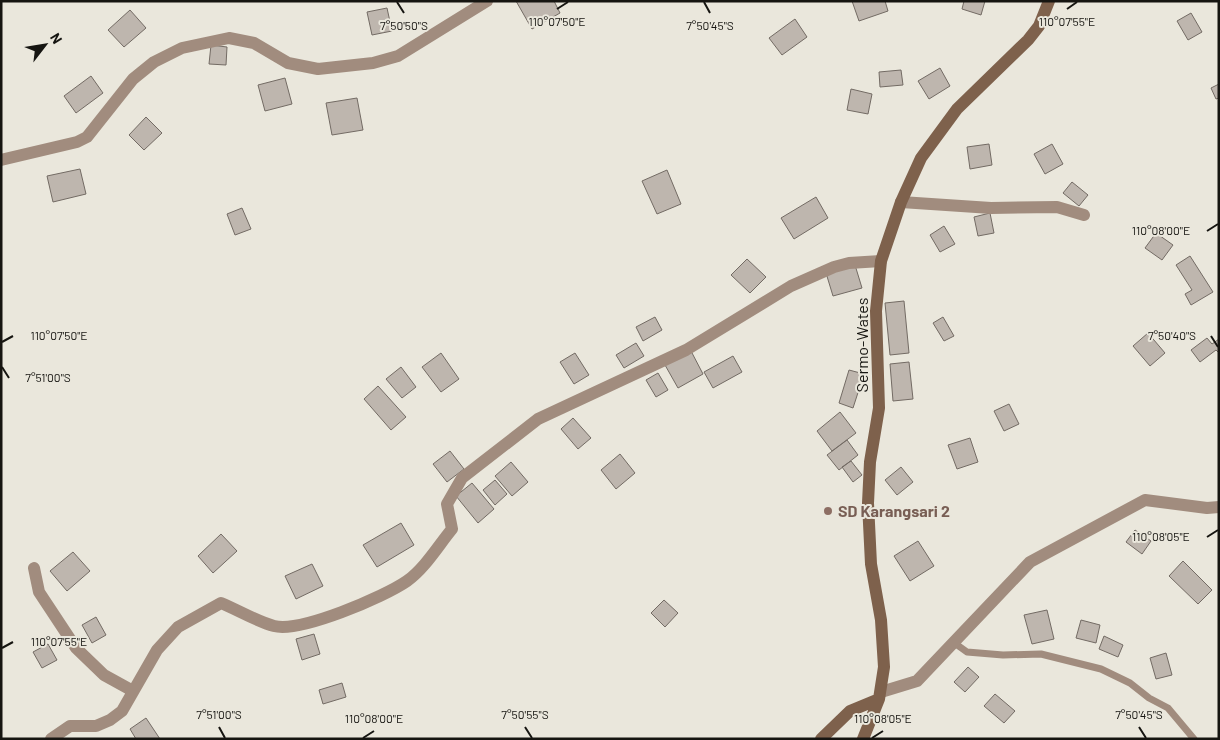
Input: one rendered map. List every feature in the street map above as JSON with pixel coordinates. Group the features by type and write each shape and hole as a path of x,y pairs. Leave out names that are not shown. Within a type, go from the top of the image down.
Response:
{"main road":[{"name":"Sermo-Wates","path":"863,739 880,696 884,649 871,564 868,503 870,462 878,408 876,311 881,261 913,172 937,135 977,87 1028,40 1039,26 1049,1"},
{"path":"821,739 850,711 880,696"}],"street":[{"path":"1,160 77,142 87,137 133,79 154,62 182,48 205,41 236,38 254,43 288,63 318,69 373,63 398,56 487,1"},
{"path":"901,202 991,208 1057,208 1084,215"},
{"path":"51,739 70,726 96,726 110,720 122,711 157,650 178,627 221,603 275,626 314,622 360,605 407,581 424,565 452,529 447,504 462,478 538,419 686,350 791,286 834,267 857,262 881,261"},
{"path":"880,696 917,681 1030,562 1145,500 1207,508 1219,507"},
{"path":"34,568 39,592 76,648 104,675 133,692"}],"lane":[{"path":"953,642 967,652 1003,655 1041,654 1101,668 1130,683 1149,698 1168,708 1194,739"}],"building":[{"path":"516,1 554,1 560,13 532,29"},
{"path":"852,1 885,1 888,11 859,21"},
{"path":"964,1 985,1 981,15 962,9"},
{"path":"387,8 392,31 372,35 367,12"},
{"path":"130,10 146,28 124,47 108,30"},
{"path":"1191,13 1202,32 1188,40 1177,21"},
{"path":"795,19 807,37 782,55 769,38"},
{"path":"211,45 227,47 226,65 209,64"},
{"path":"940,68 950,86 929,99 918,81"},
{"path":"901,70 903,85 880,87 879,72"},
{"path":"91,76 103,93 76,113 64,96"},
{"path":"285,78 292,104 265,111 258,85"},
{"path":"1219,84 1219,98 1216,99 1211,88"},
{"path":"851,89 872,94 868,114 847,110"},
{"path":"357,98 363,130 332,135 326,103"},
{"path":"146,117 162,133 144,150 129,135"},
{"path":"989,144 992,165 970,169 967,147"},
{"path":"1052,144 1063,164 1045,174 1034,154"},
{"path":"80,169 86,194 53,202 47,176"},
{"path":"667,170 681,204 657,214 642,181"},
{"path":"1072,182 1088,195 1079,206 1063,193"},
{"path":"816,197 828,218 794,239 781,218"},
{"path":"242,208 251,229 235,235 227,214"},
{"path":"990,213 994,233 978,236 974,217"},
{"path":"944,226 955,244 940,252 930,235"},
{"path":"1156,233 1173,245 1162,260 1145,248"},
{"path":"1190,256 1213,292 1191,305 1185,294 1192,290 1176,265"},
{"path":"747,259 766,277 750,293 731,275"},
{"path":"855,265 862,288 833,296 826,273"},
{"path":"904,301 909,353 890,355 885,303"},
{"path":"655,317 662,330 643,341 636,327"},
{"path":"943,317 954,336 944,341 933,323"},
{"path":"1148,333 1165,353 1150,366 1133,346"},
{"path":"1207,338 1212,344 1219,339 1219,353 1216,350 1200,362 1191,350"},
{"path":"636,343 644,356 624,368 616,355"},
{"path":"691,351 703,374 678,388 665,365"},
{"path":"441,353 459,379 441,392 422,367"},
{"path":"575,353 589,375 574,384 560,362"},
{"path":"733,356 742,372 713,388 704,372"},
{"path":"909,362 913,399 893,401 890,364"},
{"path":"401,367 416,387 402,398 386,379"},
{"path":"849,370 864,374 853,408 839,403"},
{"path":"658,373 668,390 656,397 646,380"},
{"path":"378,386 406,417 391,430 364,399"},
{"path":"1009,404 1019,424 1004,431 994,411"},
{"path":"840,412 856,433 832,451 817,431"},
{"path":"573,418 591,438 578,449 561,429"},
{"path":"970,438 978,462 957,469 948,445"},
{"path":"847,440 858,455 839,470 827,455"},
{"path":"450,451 464,469 447,482 433,464"},
{"path":"620,454 635,473 616,489 601,470"},
{"path":"851,461 862,475 853,482 842,467"},
{"path":"511,462 528,482 512,496 495,476"},
{"path":"901,467 913,482 897,495 885,480"},
{"path":"495,480 507,494 495,505 483,490"},
{"path":"472,483 494,509 478,523 456,496"},
{"path":"401,523 414,545 377,567 363,545"},
{"path":"1135,530 1151,541 1142,554 1126,542"},
{"path":"221,534 237,551 213,573 198,556"},
{"path":"918,541 934,566 910,581 894,556"},
{"path":"73,552 90,571 67,591 50,571"},
{"path":"1183,561 1212,590 1198,604 1169,576"},
{"path":"312,564 323,586 296,599 285,576"},
{"path":"664,600 678,613 665,627 651,613"},
{"path":"1047,610 1054,639 1032,644 1024,615"},
{"path":"96,617 106,635 92,643 82,625"},
{"path":"1081,620 1100,625 1096,643 1076,638"},
{"path":"314,634 320,654 302,660 296,639"},
{"path":"1104,636 1123,645 1118,657 1099,649"},
{"path":"48,644 57,660 42,668 33,652"},
{"path":"1166,653 1172,675 1156,679 1150,658"},
{"path":"968,667 979,677 965,692 954,682"},
{"path":"342,683 346,697 323,704 319,690"},
{"path":"995,694 1015,711 1004,723 984,706"},
{"path":"146,718 160,739 136,739 130,729"}],"place":[{"name":"SD Karangsari 2","path":"828,511"}]}
